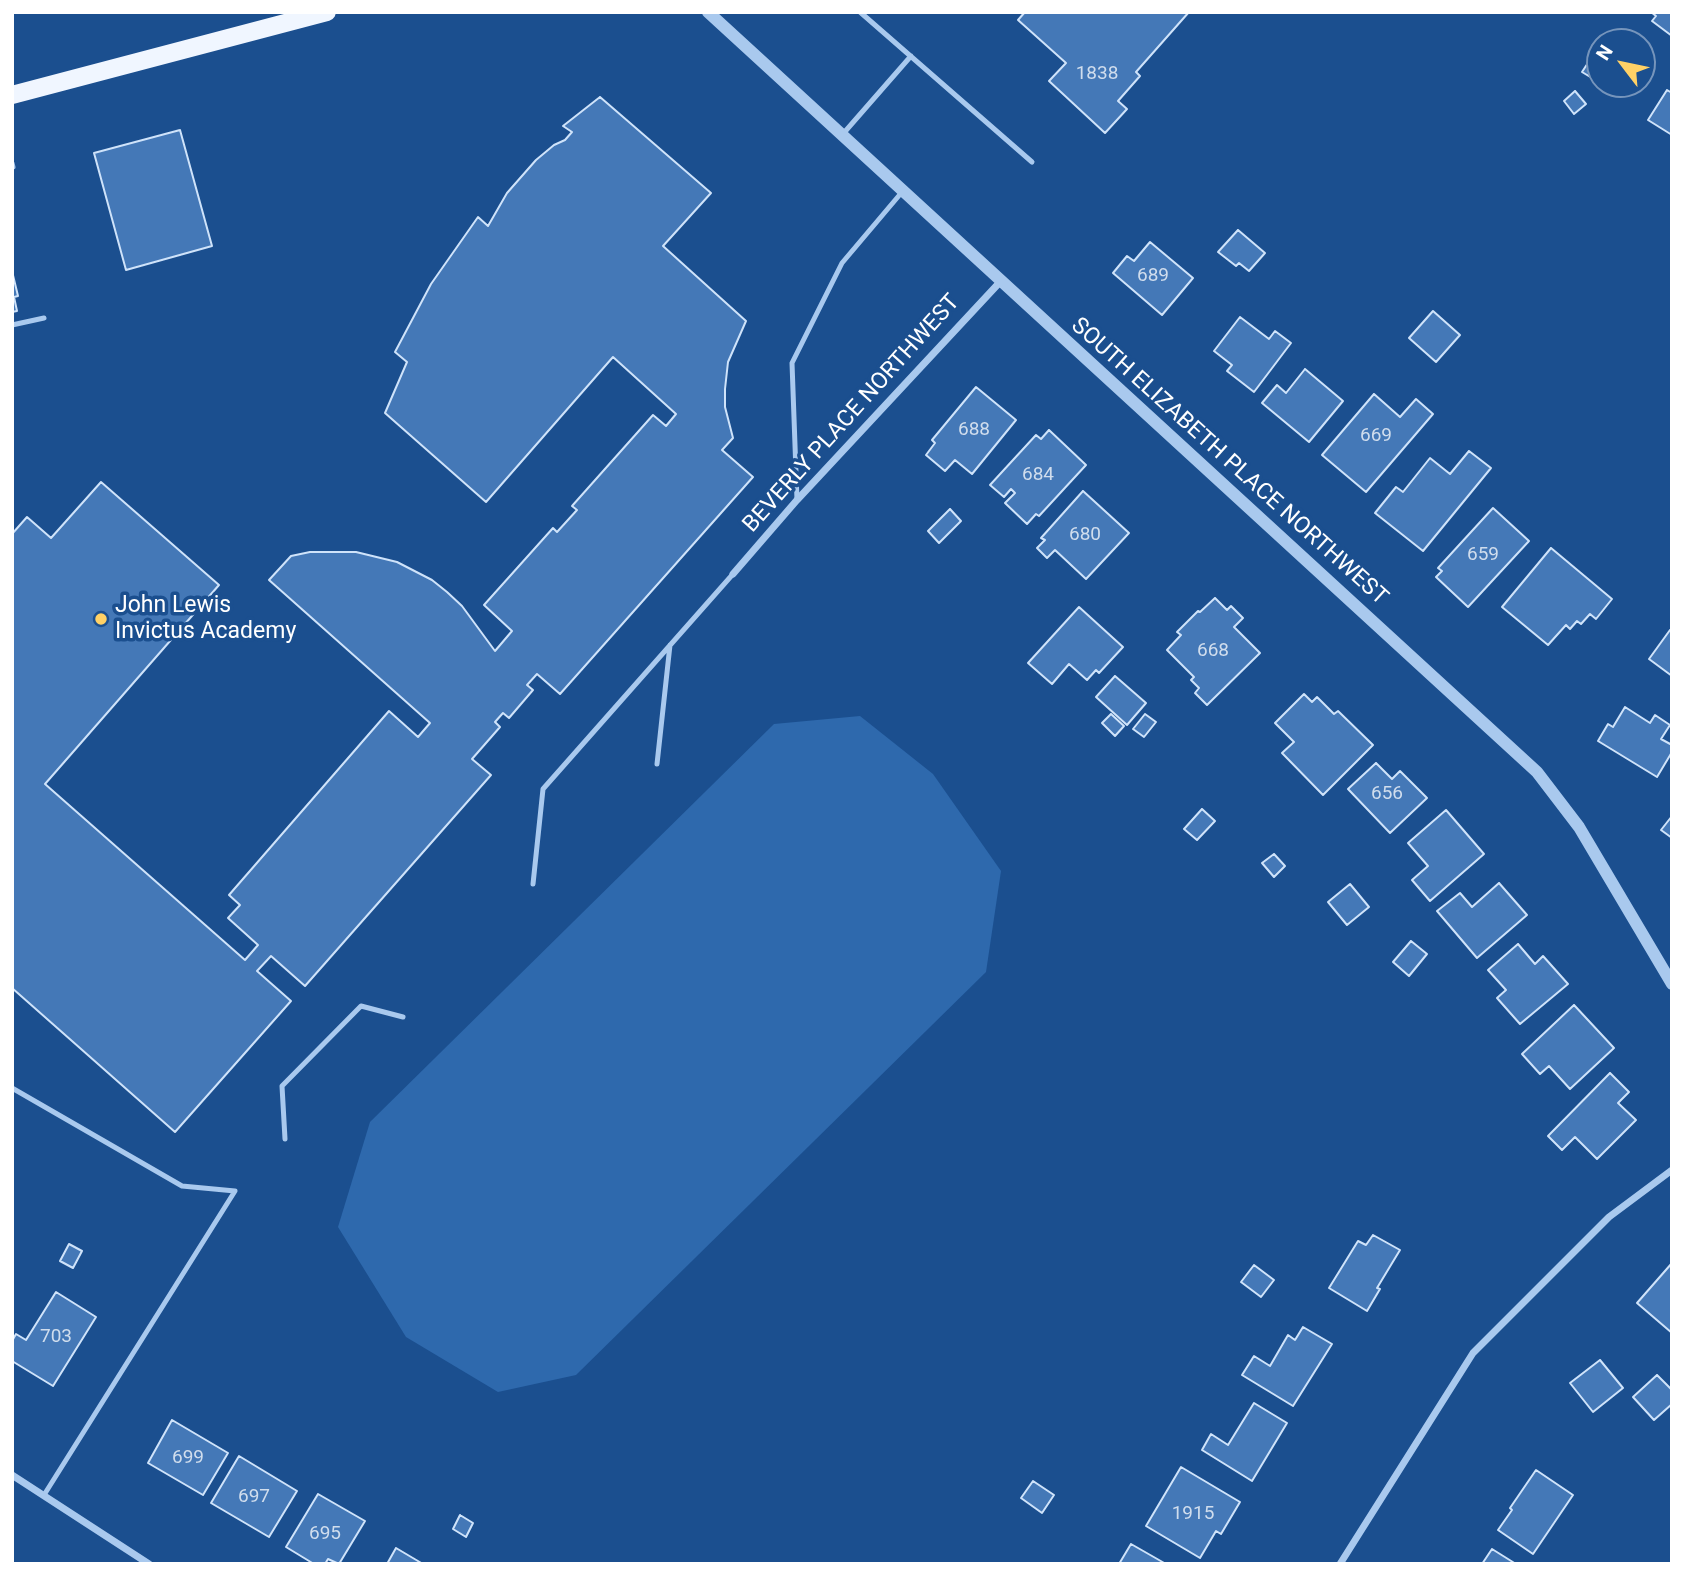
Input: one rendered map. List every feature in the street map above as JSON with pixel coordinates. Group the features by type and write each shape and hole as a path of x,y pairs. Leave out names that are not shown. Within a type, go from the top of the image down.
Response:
{"main road":[{"path":"12,94 327,12"}],"street":[{"name":"SOUTH ELIZABETH PLACE NORTHWEST","path":"708,12 1537,772 1579,827 1672,984"},
{"name":"BEVERLY PLACE NORTHWEST","path":"733,574 797,500 1000,282"},
{"path":"1340,1564 1474,1353 1609,1217 1672,1170"},
{"path":"12,1475 149,1564"}],"lane":[{"path":"860,12 1032,162"},
{"path":"842,135 911,57"},
{"path":"797,500 792,363 842,263 902,191"},
{"path":"12,325 44,318"},
{"path":"533,884 543,789 733,574"},
{"path":"657,764 670,645"},
{"path":"285,1139 282,1086 361,1006 403,1017"},
{"path":"12,1088 182,1185 235,1191 44,1495"}],"shaded area":[{"path":"860,716 933,774 1001,871 986,972 576,1375 498,1392 406,1337 338,1227 370,1122 774,724"}],"building":[{"path":"1025,12 1189,12 1136,72 1140,76 1118,101 1127,109 1105,133 1049,81 1066,63 1018,20"},
{"path":"1651,12 1672,12 1672,36 1652,21 1656,16"},
{"path":"1667,90 1672,93 1672,135 1648,120"},
{"path":"1575,91 1586,104 1574,114 1564,101"},
{"name":"John Lewis Invictus Academy","path":"600,97 711,193 663,246 746,321 728,362 725,407 733,438 722,450 753,477 560,694 537,674 527,685 533,690 509,718 503,713 495,722 500,727 472,759 491,775 305,986 271,956 257,971 291,1001 175,1132 12,988 12,534 27,517 51,538 101,482 219,585 45,784 245,960 258,945 228,918 240,905 229,895 389,711 418,737 430,723 269,580 291,556 310,552 356,552 397,562 432,580 447,592 462,606 495,651 512,631 484,605 553,528 557,532 577,510 572,506 653,415 666,426 676,414 613,357 486,502 385,413 407,362 395,352 431,284 478,217 488,226 507,193 536,160 572,132 563,126"},
{"path":"180,130 212,246 126,270 94,153"},
{"path":"1238,230 1265,253 1249,271 1239,263 1236,266 1218,252"},
{"path":"1150,242 1193,278 1162,315 1113,273 1127,256 1134,261"},
{"path":"12,271 18,296 14,297 17,311 12,312"},
{"path":"1433,311 1460,335 1436,362 1409,338"},
{"path":"1240,317 1269,339 1275,331 1291,343 1254,392 1227,371 1232,365 1214,351"},
{"path":"1305,369 1343,401 1309,442 1262,403 1277,385 1286,393"},
{"path":"976,387 1016,420 972,474 955,460 945,471 926,455 935,443 932,440"},
{"path":"1374,394 1400,417 1416,399 1433,414 1366,492 1322,455"},
{"path":"1049,430 1086,465 1039,516 1036,514 1027,524 1005,503 1015,493 1011,489 1004,497 990,485 1036,435 1041,439"},
{"path":"1469,451 1491,468 1423,551 1375,513 1396,487 1403,492 1430,458 1450,474"},
{"path":"1083,491 1129,533 1086,579 1055,550 1047,558 1037,548 1045,540 1041,538"},
{"path":"1493,508 1529,541 1468,607 1436,577 1442,571 1438,568"},
{"path":"950,509 961,521 939,543 928,531"},
{"path":"1551,548 1612,599 1596,619 1590,614 1581,624 1577,621 1570,629 1566,625 1548,645 1502,607"},
{"path":"1215,598 1227,610 1231,606 1243,618 1234,627 1260,653 1207,705 1195,693 1199,688 1191,680 1194,677 1167,650 1181,635 1177,632"},
{"path":"1079,607 1123,647 1099,673 1096,670 1087,680 1069,664 1052,684 1028,663"},
{"path":"1670,630 1672,631 1672,676 1649,659"},
{"path":"1115,676 1146,703 1127,725 1096,697"},
{"path":"1304,694 1312,702 1317,697 1334,714 1338,711 1373,745 1323,795 1282,753 1294,742 1275,723"},
{"path":"1625,707 1650,723 1655,715 1670,725 1661,739 1672,745 1672,752 1657,777 1598,741 1608,724 1613,727"},
{"path":"1111,714 1124,726 1115,736 1102,723"},
{"path":"1145,714 1156,722 1144,737 1133,729"},
{"path":"1376,763 1392,779 1400,771 1427,798 1390,833 1348,789"},
{"path":"1202,809 1215,821 1197,840 1184,829"},
{"path":"1446,810 1484,854 1430,901 1412,880 1428,866 1408,843"},
{"path":"1672,816 1672,838 1661,830"},
{"path":"1274,854 1285,866 1274,877 1262,863"},
{"path":"1499,883 1527,915 1477,958 1437,911 1460,893 1472,907"},
{"path":"1350,884 1369,907 1347,925 1328,902"},
{"path":"1411,941 1427,954 1409,976 1393,962"},
{"path":"1518,944 1535,964 1543,956 1568,984 1520,1024 1497,998 1506,990 1488,970"},
{"path":"1574,1005 1614,1048 1570,1089 1549,1066 1540,1074 1522,1054"},
{"path":"1610,1073 1629,1092 1618,1103 1636,1120 1597,1159 1575,1137 1562,1150 1548,1136"},
{"path":"1373,1235 1400,1250 1377,1288 1380,1289 1367,1311 1329,1288 1358,1241 1366,1245"},
{"path":"69,1244 82,1251 73,1268 60,1261"},
{"path":"1672,1263 1672,1333 1637,1303"},
{"path":"1254,1265 1274,1280 1261,1297 1241,1282"},
{"path":"56,1292 96,1317 53,1386 12,1361 12,1341 16,1334 26,1340"},
{"path":"1303,1327 1332,1344 1293,1406 1242,1375 1254,1356 1270,1366 1288,1335 1295,1340"},
{"path":"1600,1360 1623,1388 1593,1412 1570,1383"},
{"path":"1657,1375 1672,1390 1672,1404 1654,1420 1633,1397"},
{"path":"1254,1403 1287,1423 1252,1481 1202,1450 1211,1434 1228,1445"},
{"path":"172,1420 228,1453 203,1495 148,1463"},
{"path":"239,1456 297,1491 269,1537 211,1503"},
{"path":"1181,1467 1240,1502 1221,1534 1216,1531 1200,1558 1146,1526"},
{"path":"1536,1470 1573,1495 1533,1554 1498,1530"},
{"path":"1033,1481 1054,1495 1042,1513 1021,1498"},
{"path":"318,1494 365,1521 339,1564 328,1559 325,1564 314,1564 286,1547"},
{"path":"460,1515 473,1523 466,1537 453,1529"},
{"path":"1131,1544 1166,1564 1119,1564"},
{"path":"396,1548 423,1564 387,1564"},
{"path":"1492,1549 1516,1564 1482,1564"}],"place":[{"name":"John Lewis Invictus Academy","path":"101,619"}]}
